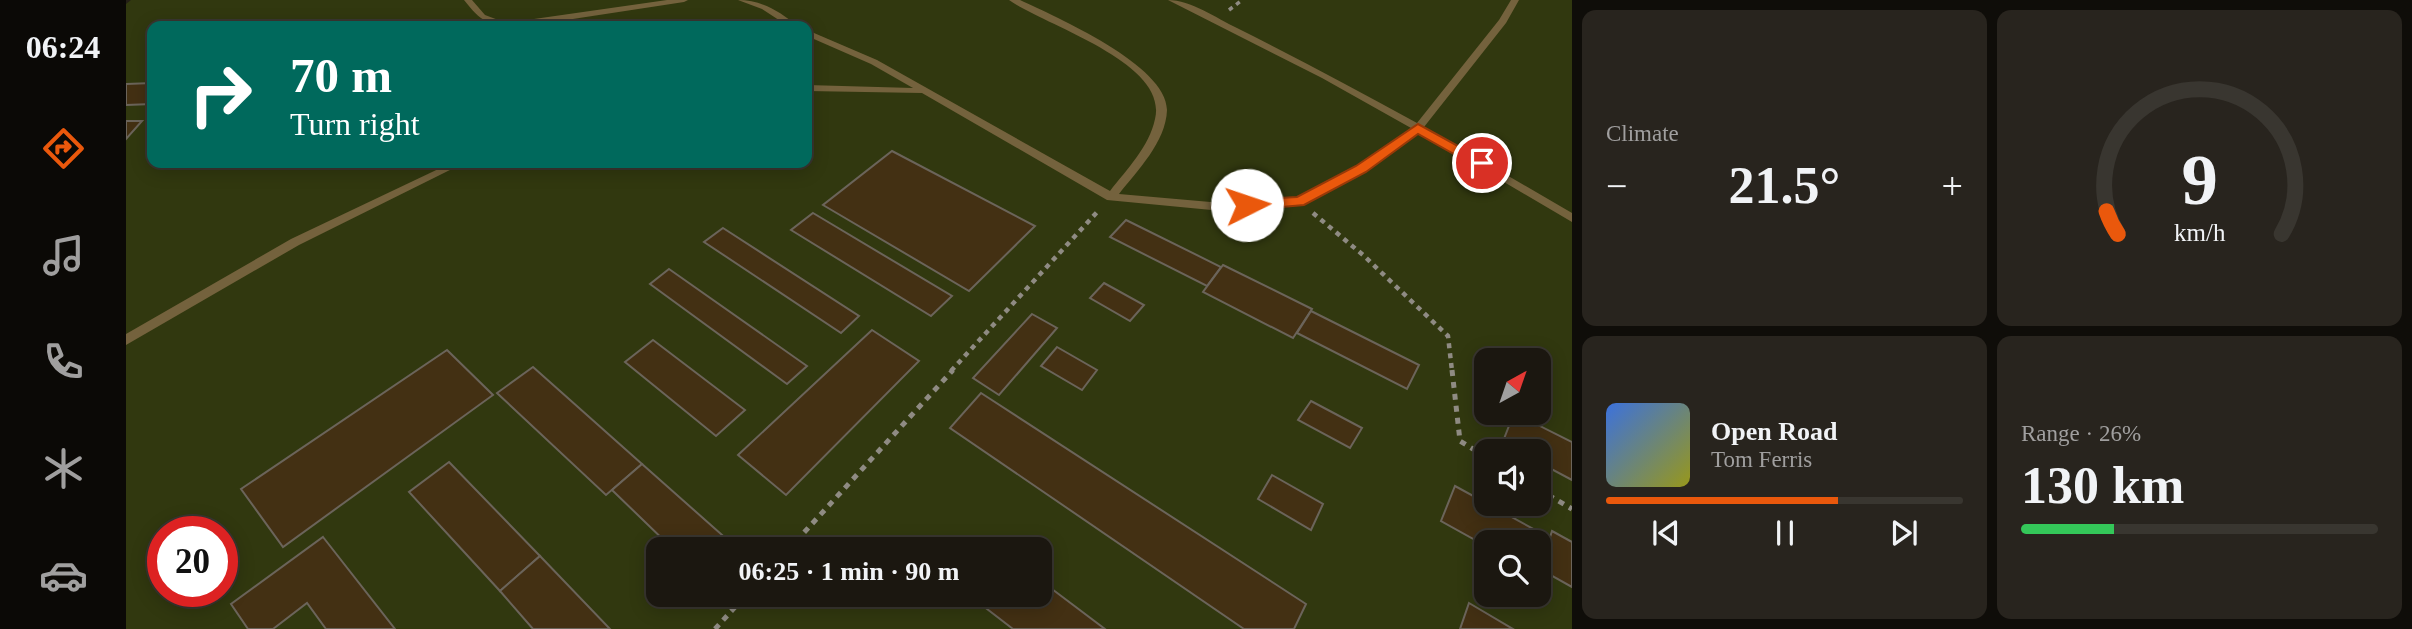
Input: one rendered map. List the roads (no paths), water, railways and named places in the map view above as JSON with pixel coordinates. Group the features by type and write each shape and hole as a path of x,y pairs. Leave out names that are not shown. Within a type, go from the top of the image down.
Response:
{"lane":[{"path":"468,0 482,17 492,21"},
{"path":"541,21 684,0"},
{"path":"742,0 765,6 786,21"},
{"path":"1013,0 1085,35 1127,61 1154,88 1162,106 1154,139 1111,197"},
{"path":"1172,0 1346,88 1572,218"},
{"path":"812,35 874,62 1111,197 1222,207 1299,201 1361,169 1418,128 1503,21 1515,0"},
{"path":"812,88 924,91"},
{"path":"126,340 295,242 448,168"}]}
